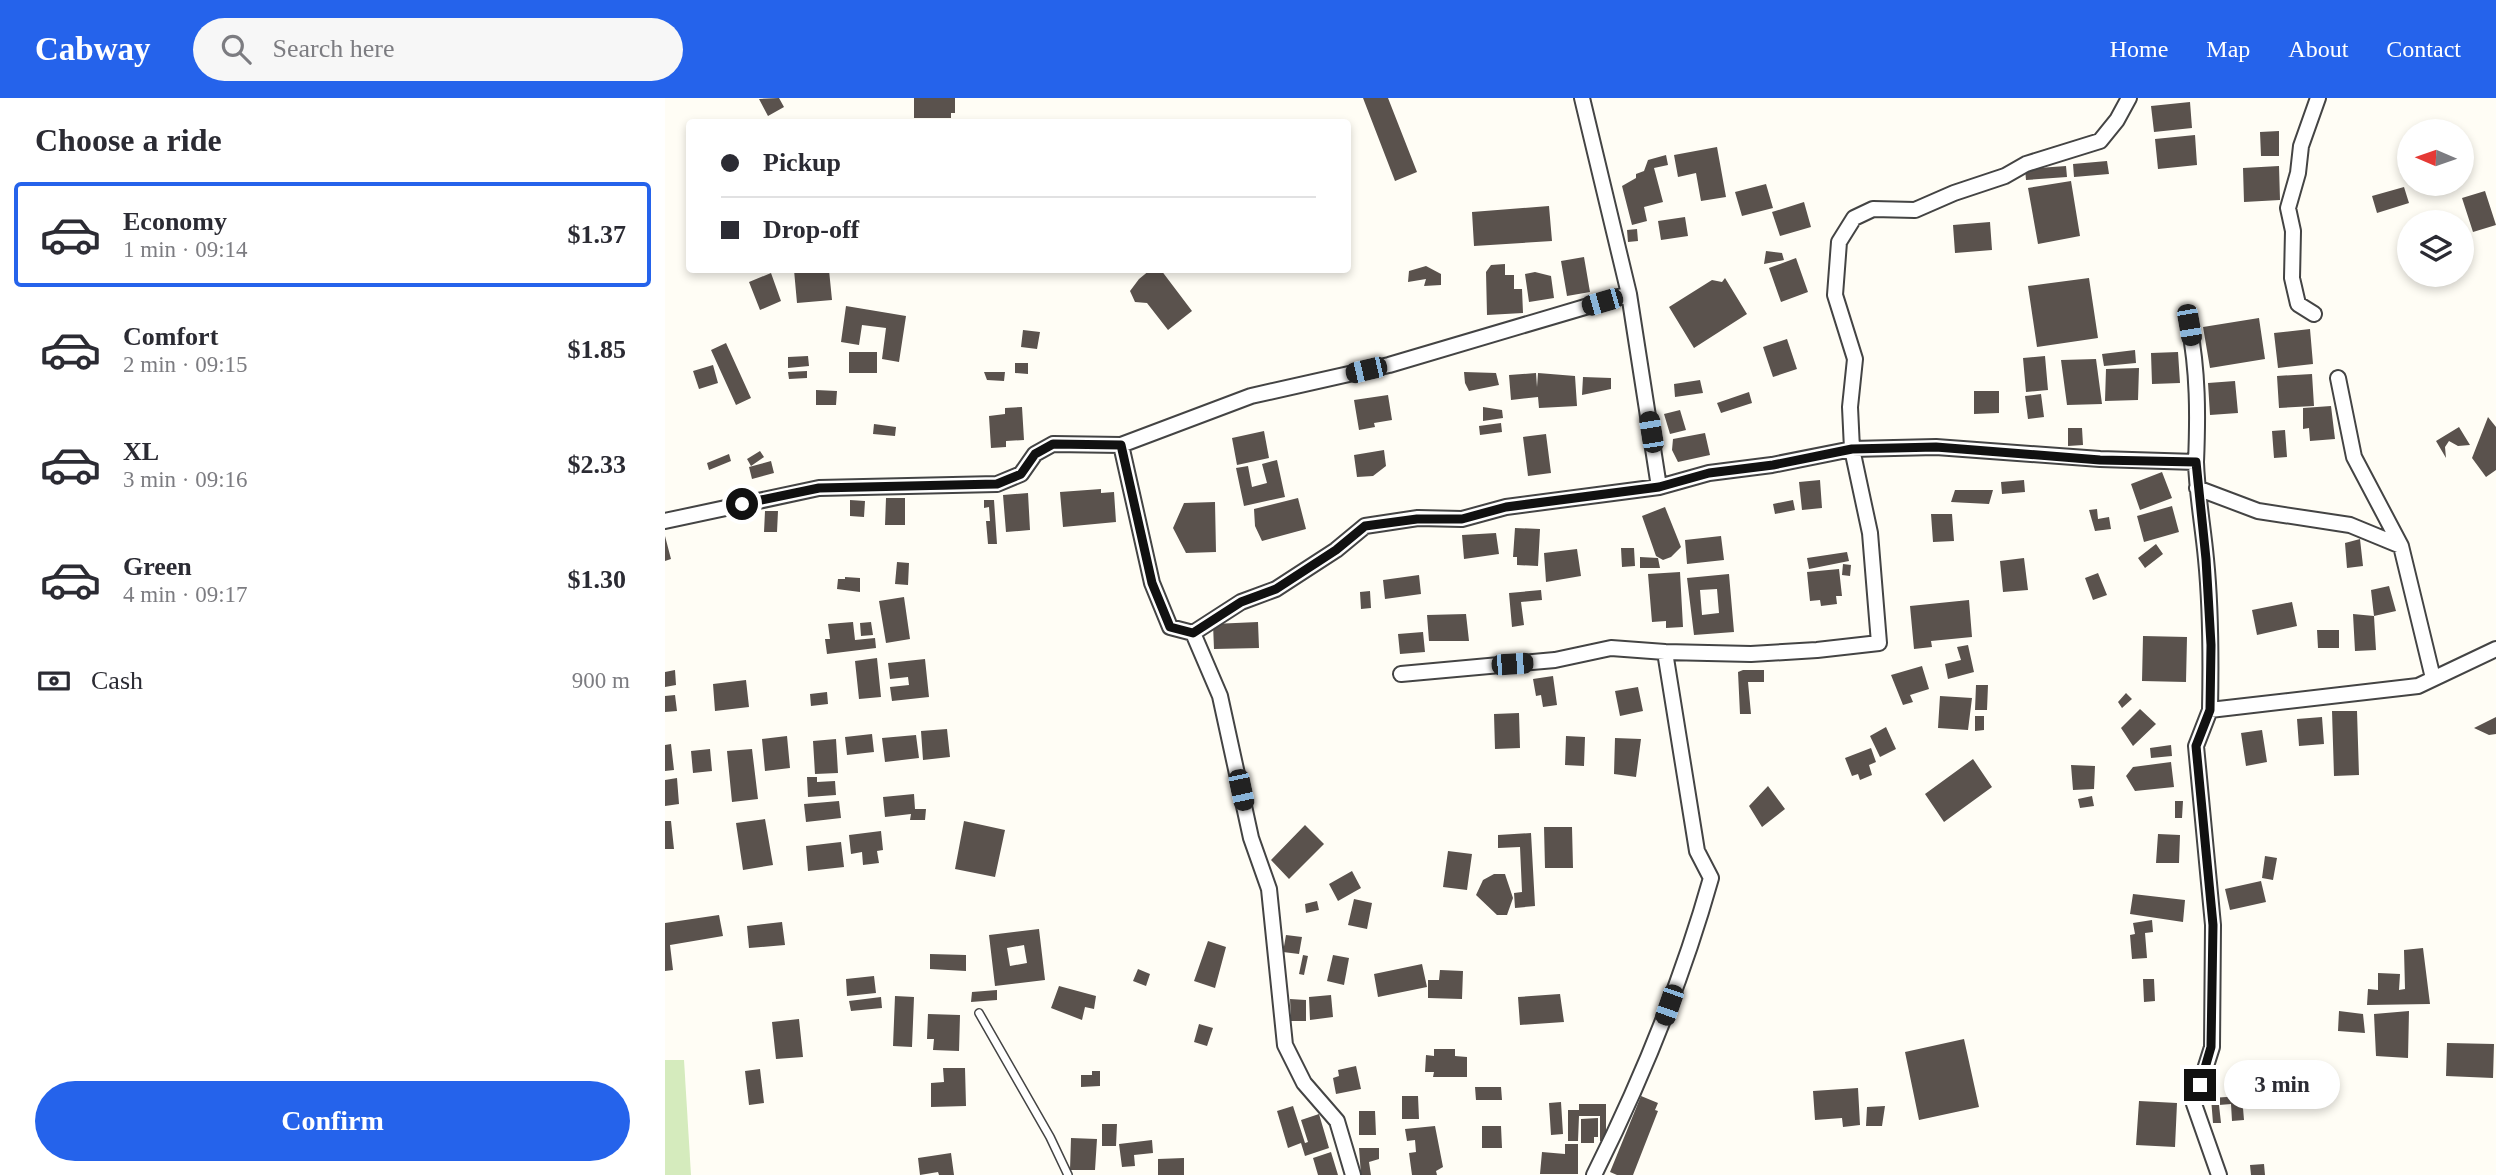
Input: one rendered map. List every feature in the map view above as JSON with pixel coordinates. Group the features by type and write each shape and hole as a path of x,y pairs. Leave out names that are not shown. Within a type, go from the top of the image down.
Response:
{"street":[{"path":"1582,98 1629,294 1659,487"},
{"path":"1401,674 1555,660 1611,648 1751,654 1879,643 1870,533 1852,449 1850,407 1855,359 1835,295 1839,243 1854,218 1873,209 1915,210 1954,193 2005,176 2026,164 2100,141 2117,120 2129,98"},
{"path":"2314,314 2298,304 2292,278 2293,231 2288,208 2298,173 2301,146 2318,98"},
{"path":"665,521 819,488 997,484 1021,474 1035,454 1053,444 1121,445 1251,396 1389,365 1629,294"},
{"path":"2189,325 2195,358 2198,409 2197,488 2208,584 2211,645 2210,710 2196,746 2213,925 2211,1047 2194,1104 2219,1175"},
{"path":"2338,378 2354,457 2401,546 2433,678"},
{"path":"1121,445 1152,583 1170,627 1193,633 1241,602 1276,589 1336,550 1365,526 1417,519 1462,519 1506,507 1659,487 1709,473 1773,465 1852,449 1936,447 2100,460 2196,462"},
{"path":"2197,488 2258,511 2350,525 2401,546"},
{"path":"1193,633 1220,696 1251,838 1269,889 1285,1045 1304,1083 1336,1121 1353,1175"},
{"path":"2210,710 2418,686 2496,649"},
{"path":"1594,1175 1621,1124 1656,1042 1692,945 1711,878 1697,851 1665,652"}],"lane":[{"path":"979,1013 1050,1137 1068,1175"}],"green space":[{"path":"665,1060 684,1060 691,1175 665,1175"}],"building":[{"path":"779,98 784,107 768,116 759,99"},
{"path":"914,98 955,98 955,113 951,113 951,118 914,118"},
{"path":"1363,98 1388,98 1417,172 1395,181"},
{"path":"2190,102 2192,128 2154,132 2151,106"},
{"path":"2279,131 2279,156 2261,156 2260,132"},
{"path":"2195,135 2197,165 2158,169 2155,139"},
{"path":"1717,147 1726,197 1701,201 1696,173 1678,177 1674,155"},
{"path":"1666,155 1668,165 1654,168 1663,202 1644,207 1647,221 1632,225 1622,186 1644,171 1648,160"},
{"path":"2107,161 2109,174 2074,177 2073,164"},
{"path":"2066,166 2067,177 2026,180 2025,169"},
{"path":"2279,166 2280,200 2244,202 2243,168"},
{"path":"2071,181 2080,236 2038,244 2028,188"},
{"path":"1766,184 1773,208 1742,216 1735,192"},
{"path":"2397,189 2397,196 2407,196 2409,203 2377,213 2372,196"},
{"path":"2485,191 2496,225 2474,232 2474,210 2466,210 2462,198"},
{"path":"1804,202 1811,227 1780,236 1772,212"},
{"path":"1549,206 1552,241 1474,246 1472,212"},
{"path":"1685,217 1688,236 1661,240 1658,221"},
{"path":"1990,222 1992,250 1955,253 1953,225"},
{"path":"1637,229 1638,241 1628,242 1627,230"},
{"path":"1766,251 1782,253 1784,260 1764,264"},
{"path":"1584,257 1590,292 1567,296 1561,261"},
{"path":"1796,258 1808,292 1781,302 1769,268"},
{"path":"1505,264 1505,275 1514,275 1514,289 1522,289 1523,313 1487,315 1486,272 1491,265"},
{"path":"1426,266 1441,274 1441,285 1424,286 1426,279 1408,282 1409,271"},
{"path":"1535,272 1551,276 1554,298 1529,302 1525,274"},
{"path":"771,273 781,301 760,310 749,282"},
{"path":"794,273 829,273 832,300 797,303"},
{"path":"1146,273 1163,273 1192,311 1168,330 1147,303 1135,302 1130,291"},
{"path":"1725,278 1747,314 1694,348 1669,307 1712,280 1722,282"},
{"path":"2089,278 2098,338 2037,347 2028,286"},
{"path":"846,306 906,316 899,362 882,359 886,328 862,325 859,345 841,342"},
{"path":"2259,318 2265,359 2210,368 2203,327"},
{"path":"2310,329 2313,364 2278,368 2274,333"},
{"path":"1023,330 1040,332 1037,349 1021,347"},
{"path":"1787,339 1797,369 1773,377 1763,347"},
{"path":"726,343 751,398 736,405 711,350"},
{"path":"2135,350 2136,363 2104,366 2102,354"},
{"path":"849,352 877,352 877,373 849,373"},
{"path":"2178,352 2180,383 2152,384 2151,353"},
{"path":"808,356 809,366 788,368 788,357"},
{"path":"2045,356 2048,390 2026,392 2023,358"},
{"path":"2096,359 2102,404 2067,405 2061,360"},
{"path":"1015,363 1028,363 1028,374 1015,373"},
{"path":"713,365 718,383 699,389 693,371"},
{"path":"2139,368 2138,400 2105,401 2106,369"},
{"path":"807,371 807,378 789,379 788,372"},
{"path":"984,372 1005,372 1004,381 987,380"},
{"path":"1464,372 1496,373 1499,385 1469,391"},
{"path":"1536,373 1537,387 1538,373 1575,376 1577,406 1539,408 1538,397 1511,400 1509,375"},
{"path":"2312,374 2314,406 2279,408 2277,376"},
{"path":"1583,377 1611,378 1611,389 1582,395"},
{"path":"1700,380 1703,393 1675,397 1674,384"},
{"path":"2235,381 2238,413 2210,415 2208,383"},
{"path":"816,390 837,391 836,405 816,405"},
{"path":"1974,391 1999,391 1999,413 1974,414"},
{"path":"1749,392 1752,403 1721,413 1717,403"},
{"path":"2041,394 2044,417 2028,419 2025,396"},
{"path":"1388,395 1392,420 1374,423 1375,427 1359,430 1354,400"},
{"path":"2331,406 2335,439 2310,441 2309,428 2303,429 2303,408"},
{"path":"1022,407 1024,440 1006,441 1006,447 991,448 989,416 1005,414 1005,408"},
{"path":"1483,407 1502,410 1503,418 1483,421"},
{"path":"1680,410 1686,430 1670,434 1664,414"},
{"path":"2488,417 2496,427 2496,470 2486,477 2472,458"},
{"path":"1501,423 1502,432 1480,435 1479,426"},
{"path":"874,424 896,427 895,436 873,434"},
{"path":"2459,427 2470,445 2458,446 2449,441 2445,447 2446,458 2436,441"},
{"path":"2068,428 2082,428 2083,445 2068,446"},
{"path":"2285,430 2287,457 2274,458 2272,431"},
{"path":"1264,431 1269,458 1237,465 1232,438"},
{"path":"1705,433 1710,455 1678,462 1672,450 1673,439"},
{"path":"1546,434 1551,473 1528,476 1523,437"},
{"path":"1384,450 1386,466 1373,476 1357,477 1354,455"},
{"path":"760,451 764,457 751,466 747,459"},
{"path":"729,454 731,461 709,470 707,463"},
{"path":"1277,460 1285,497 1244,506 1236,468 1248,466 1252,487 1267,483 1262,464"},
{"path":"771,461 774,473 752,479 749,467"},
{"path":"2162,472 2172,498 2140,510 2131,484"},
{"path":"1820,480 1822,508 1802,510 1799,482"},
{"path":"2024,480 2025,492 2002,494 2001,482"},
{"path":"1101,489 1101,493 1114,492 1116,522 1063,527 1060,492"},
{"path":"1955,490 1993,490 1989,504 1951,502"},
{"path":"1028,493 1030,530 1006,532 1003,495"},
{"path":"886,498 905,498 905,525 885,525"},
{"path":"1298,498 1306,529 1262,541 1255,526 1254,509"},
{"path":"850,500 865,501 864,517 850,516"},
{"path":"984,500 994,500 997,544 988,544 986,521 990,521 989,507 984,508"},
{"path":"1793,500 1795,510 1775,514 1773,504"},
{"path":"1215,502 1216,552 1186,553 1173,528 1184,503"},
{"path":"2172,506 2179,532 2144,542 2137,516"},
{"path":"1665,507 1681,547 1671,557 1663,560 1656,556 1642,516"},
{"path":"2097,509 2098,519 2109,517 2111,529 2095,531 2089,510"},
{"path":"765,511 778,511 777,532 764,532"},
{"path":"1931,514 1952,514 1954,541 1933,542"},
{"path":"1515,528 1540,529 1538,566 1517,565 1517,557 1513,557"},
{"path":"1496,533 1499,554 1464,559 1462,535"},
{"path":"665,536 671,559 665,561"},
{"path":"1721,536 1724,560 1687,564 1685,540"},
{"path":"2360,539 2363,566 2347,568 2345,543"},
{"path":"2156,544 2163,554 2145,568 2138,558"},
{"path":"1621,548 1634,548 1635,566 1622,567"},
{"path":"1577,549 1581,576 1546,582 1544,553"},
{"path":"1847,552 1849,561 1809,569 1807,558"},
{"path":"1640,557 1658,558 1660,568 1640,568"},
{"path":"2024,558 2028,590 2003,592 2000,561"},
{"path":"897,562 909,563 908,585 895,584"},
{"path":"1843,564 1851,565 1850,576 1842,575"},
{"path":"1839,569 1842,596 1836,596 1837,604 1821,606 1820,600 1810,601 1807,572"},
{"path":"1680,572 1683,627 1666,628 1666,621 1652,622 1648,574"},
{"path":"2098,573 2107,595 2093,600 2085,578"},
{"path":"1729,574 1734,632 1694,635 1687,578","holes":["1717,589 1719,613 1702,615 1700,590"]},
{"path":"1419,575 1421,594 1385,599 1383,580"},
{"path":"860,578 860,592 837,589 838,579"},
{"path":"2389,586 2396,611 2374,616 2371,590"},
{"path":"1541,590 1542,600 1521,602 1524,625 1512,627 1509,593"},
{"path":"1370,591 1371,608 1361,609 1360,592"},
{"path":"904,597 910,639 886,643 879,601"},
{"path":"1969,600 1972,637 1931,641 1932,647 1914,649 1910,606"},
{"path":"2292,602 2297,626 2257,635 2252,610"},
{"path":"1466,614 1469,641 1429,641 1427,615"},
{"path":"2353,614 2374,616 2376,650 2355,651"},
{"path":"853,622 855,640 875,638 876,648 827,654 825,639 830,639 828,624"},
{"path":"871,622 873,635 861,636 860,623"},
{"path":"1258,622 1259,648 1214,649 1213,624"},
{"path":"2317,630 2339,630 2339,648 2318,648"},
{"path":"1423,632 1425,652 1400,654 1398,634"},
{"path":"2143,636 2187,637 2186,682 2142,681"},
{"path":"1968,645 1974,672 1948,679 1945,664 1961,660 1957,647"},
{"path":"877,658 881,697 859,699 855,661"},
{"path":"925,659 929,697 892,701 890,687 909,685 908,677 890,679 888,663"},
{"path":"1922,666 1929,689 1910,695 1913,702 1903,705 1891,675"},
{"path":"675,670 676,685 665,687 665,672"},
{"path":"1764,670 1764,682 1748,682 1751,714 1740,714 1738,672"},
{"path":"1553,676 1557,705 1543,707 1541,695 1536,696 1533,679"},
{"path":"746,680 749,707 715,711 713,684"},
{"path":"1976,685 1988,685 1987,710 1975,710"},
{"path":"1638,687 1643,711 1620,716 1615,691"},
{"path":"827,692 828,704 811,706 810,694"},
{"path":"2126,693 2132,699 2122,708 2118,702"},
{"path":"675,695 677,711 665,712 665,696"},
{"path":"1940,696 1972,698 1968,730 1938,728"},
{"path":"2140,709 2156,724 2133,746 2121,728"},
{"path":"2332,711 2357,711 2359,775 2334,776"},
{"path":"1519,713 1520,748 1495,749 1494,714"},
{"path":"1975,716 1984,716 1984,730 1975,731"},
{"path":"2322,717 2324,744 2299,746 2297,719"},
{"path":"2496,717 2496,734 2489,735 2474,728"},
{"path":"1886,727 1896,749 1880,757 1870,736"},
{"path":"947,729 950,757 923,760 921,731"},
{"path":"2262,730 2267,762 2246,766 2241,733"},
{"path":"872,734 874,752 847,755 845,737"},
{"path":"916,735 919,758 885,762 882,738"},
{"path":"787,736 790,768 765,771 762,739"},
{"path":"1566,736 1585,737 1584,766 1565,765"},
{"path":"1615,738 1641,739 1636,777 1614,774"},
{"path":"836,739 838,773 815,774 813,741"},
{"path":"671,744 674,770 665,771 665,745"},
{"path":"2171,745 2172,756 2151,758 2150,748"},
{"path":"1871,748 1876,762 1869,765 1872,775 1860,780 1858,774 1852,776 1845,758"},
{"path":"710,749 712,771 693,773 691,751"},
{"path":"752,749 758,799 732,802 727,751"},
{"path":"1973,759 1992,787 1944,822 1925,794"},
{"path":"2171,762 2174,787 2135,791 2126,776 2133,767"},
{"path":"2071,765 2095,766 2094,789 2073,790"},
{"path":"807,777 817,777 817,782 835,781 836,795 808,797"},
{"path":"677,778 679,804 665,806 665,780"},
{"path":"1768,786 1785,809 1762,827 1749,806"},
{"path":"914,794 915,809 926,809 925,820 910,820 911,814 885,817 883,797"},
{"path":"2092,796 2094,806 2080,808 2078,799"},
{"path":"839,801 841,818 806,822 804,804"},
{"path":"2175,801 2183,801 2182,818 2175,818"},
{"path":"765,819 773,865 743,870 736,823"},
{"path":"665,821 671,821 674,849 665,849"},
{"path":"964,821 1005,830 995,877 955,869"},
{"path":"1305,825 1324,844 1289,879 1271,860"},
{"path":"1544,827 1572,827 1573,868 1545,868"},
{"path":"881,831 883,850 877,851 879,863 863,865 862,852 851,854 849,835"},
{"path":"1531,833 1535,906 1515,908 1514,893 1522,892 1520,847 1498,848 1498,835"},
{"path":"2158,834 2180,835 2179,863 2156,863"},
{"path":"841,842 844,867 808,871 806,846"},
{"path":"1448,851 1472,854 1467,890 1443,887"},
{"path":"2265,856 2277,858 2273,880 2262,878"},
{"path":"1352,871 1361,888 1338,901 1329,884"},
{"path":"1494,874 1505,874 1513,898 1507,915 1497,915 1476,895 1483,880"},
{"path":"2261,881 2266,902 2230,910 2225,889"},
{"path":"2133,894 2185,900 2183,922 2130,914"},
{"path":"1354,899 1372,903 1367,929 1348,925"},
{"path":"1317,901 1319,910 1306,913 1305,904"},
{"path":"719,915 723,936 670,945 673,970 665,971 665,923"},
{"path":"2152,920 2153,932 2145,933 2147,958 2132,959 2130,935 2135,934 2133,923"},
{"path":"782,922 785,945 749,948 747,926"},
{"path":"1039,929 1045,980 995,986 989,935","holes":["1024,945 1027,963 1010,966 1007,948"]},
{"path":"1286,935 1302,937 1299,954 1283,952"},
{"path":"1208,941 1226,947 1215,988 1194,981"},
{"path":"2423,948 2430,1004 2367,1005 2368,989 2378,990 2378,973 2400,974 2399,990 2405,989 2404,950"},
{"path":"930,954 966,955 966,971 930,969"},
{"path":"1303,955 1308,956 1304,975 1299,974"},
{"path":"1333,955 1349,958 1344,985 1327,981"},
{"path":"1422,964 1427,987 1378,997 1374,974"},
{"path":"1138,969 1150,974 1146,986 1133,981"},
{"path":"1440,970 1463,971 1462,999 1428,998 1428,980 1439,980"},
{"path":"874,976 876,993 847,996 846,979"},
{"path":"2143,979 2154,979 2155,1001 2144,1002"},
{"path":"1059,986 1096,996 1094,1009 1085,1007 1082,1020 1051,1008"},
{"path":"997,990 997,1000 971,1002 972,992"},
{"path":"1560,994 1564,1022 1520,1025 1518,997"},
{"path":"1331,995 1333,1017 1310,1020 1309,997"},
{"path":"895,996 914,997 912,1047 893,1046"},
{"path":"881,997 882,1008 851,1011 849,1001"},
{"path":"1290,999 1306,1000 1306,1021 1291,1021"},
{"path":"2339,1011 2363,1014 2365,1033 2338,1031"},
{"path":"2409,1011 2408,1058 2376,1056 2374,1014"},
{"path":"928,1014 960,1015 959,1051 933,1050 934,1039 927,1039"},
{"path":"799,1019 803,1057 776,1059 772,1022"},
{"path":"1199,1024 1213,1028 1207,1046 1194,1042"},
{"path":"1964,1039 1979,1107 1919,1120 1905,1052"},
{"path":"2447,1043 2494,1044 2493,1078 2446,1076"},
{"path":"1434,1049 1455,1049 1455,1056 1467,1057 1467,1077 1433,1077 1434,1072 1425,1072 1426,1055 1434,1056"},
{"path":"1356,1066 1361,1089 1336,1094 1333,1078 1339,1076 1338,1070"},
{"path":"943,1068 965,1068 966,1106 931,1107 931,1083 944,1082"},
{"path":"760,1069 764,1103 749,1105 745,1071"},
{"path":"1092,1071 1100,1071 1100,1086 1081,1087 1081,1075 1092,1075"},
{"path":"1475,1087 1501,1087 1502,1100 1476,1100"},
{"path":"1858,1088 1860,1125 1843,1127 1842,1118 1815,1120 1813,1091"},
{"path":"1402,1096 1418,1096 1419,1119 1402,1119"},
{"path":"1641,1096 1658,1103 1655,1110 1658,1111 1633,1175 1617,1175 1610,1172"},
{"path":"2242,1096 2244,1120 2232,1121 2231,1104 2219,1105 2221,1123 2213,1123 2211,1098"},
{"path":"2139,1101 2177,1103 2175,1147 2136,1145"},
{"path":"1561,1102 1563,1134 1551,1135 1549,1103"},
{"path":"1579,1104 1606,1104 1606,1141 1600,1141 1600,1116 1579,1116 1578,1141 1568,1141 1568,1110 1579,1110"},
{"path":"1293,1106 1305,1143 1308,1142 1301,1120 1319,1114 1329,1148 1305,1156 1301,1143 1288,1148 1277,1111"},
{"path":"1885,1106 1882,1126 1866,1126 1867,1107"},
{"path":"1359,1111 1375,1111 1376,1135 1359,1135"},
{"path":"1598,1118 1598,1137 1594,1137 1594,1143 1581,1143 1581,1119"},
{"path":"1102,1124 1117,1124 1116,1146 1102,1146"},
{"path":"1435,1126 1443,1167 1436,1171 1437,1175 1412,1175 1409,1153 1416,1152 1415,1140 1407,1141 1405,1129"},
{"path":"1482,1126 1501,1126 1502,1148 1482,1148"},
{"path":"1071,1138 1097,1139 1095,1170 1070,1170"},
{"path":"1152,1140 1153,1153 1134,1155 1135,1166 1122,1167 1119,1144"},
{"path":"1565,1144 1578,1144 1578,1174 1540,1174 1542,1152 1565,1154"},
{"path":"1359,1148 1379,1148 1379,1159 1369,1162 1371,1175 1361,1175"},
{"path":"1331,1152 1338,1175 1318,1175 1313,1158"},
{"path":"951,1153 954,1175 939,1175 938,1172 920,1175 918,1158"},
{"path":"1184,1158 1184,1175 1158,1175 1158,1159"},
{"path":"2264,1164 2265,1175 2251,1175 2250,1165"}],"route":[{"path":"742,504 819,488 997,484 1021,474 1035,454 1053,444 1121,445 1152,583 1170,627 1193,633 1241,602 1276,589 1336,550 1365,526 1417,519 1462,519 1506,507 1659,487 1709,473 1773,465 1852,449 1936,447 2100,460 2196,462 2211,645 2210,710 2196,746 2213,925 2211,1047 2200,1085"}]}
